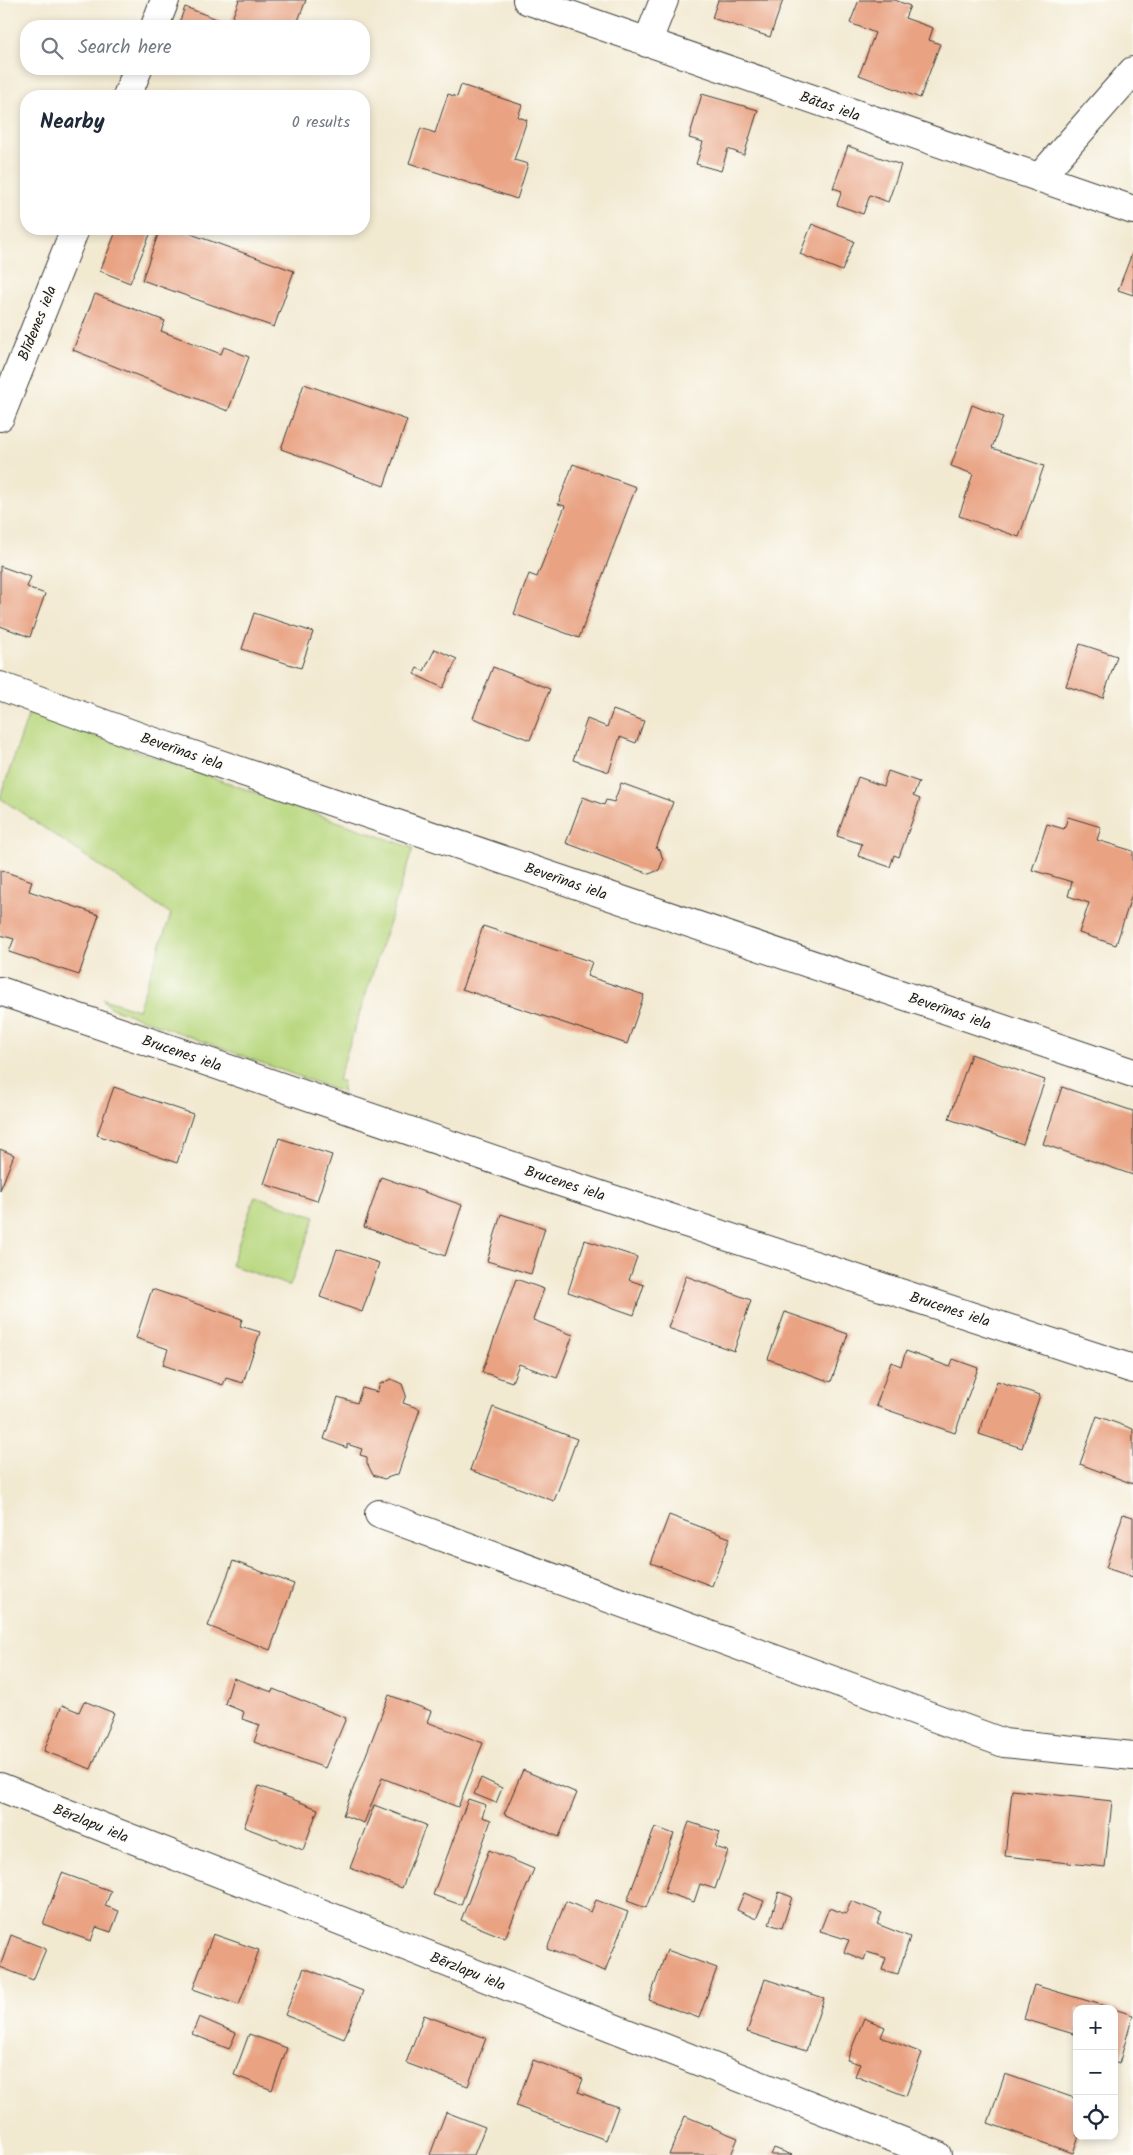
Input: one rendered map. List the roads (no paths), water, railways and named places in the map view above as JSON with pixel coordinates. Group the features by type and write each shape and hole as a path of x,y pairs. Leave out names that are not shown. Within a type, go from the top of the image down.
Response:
{"street":[{"path":"157,20 165,0"},
{"name":"Bātas iela","path":"527,0 646,43 1133,210"},
{"path":"646,43 664,0"},
{"path":"1039,178 1133,70"},
{"path":"129,90 136,75"},
{"name":"Blīdenes iela","path":"0,417 72,235"},
{"name":"Beverīnas iela","path":"0,686 146,739 1133,1073"},
{"name":"Brucenes iela","path":"0,991 552,1179 1133,1369"},
{"path":"379,1514 1004,1742 1133,1756"},
{"name":"Bērzlapu iela","path":"0,1787 937,2155"}]}
